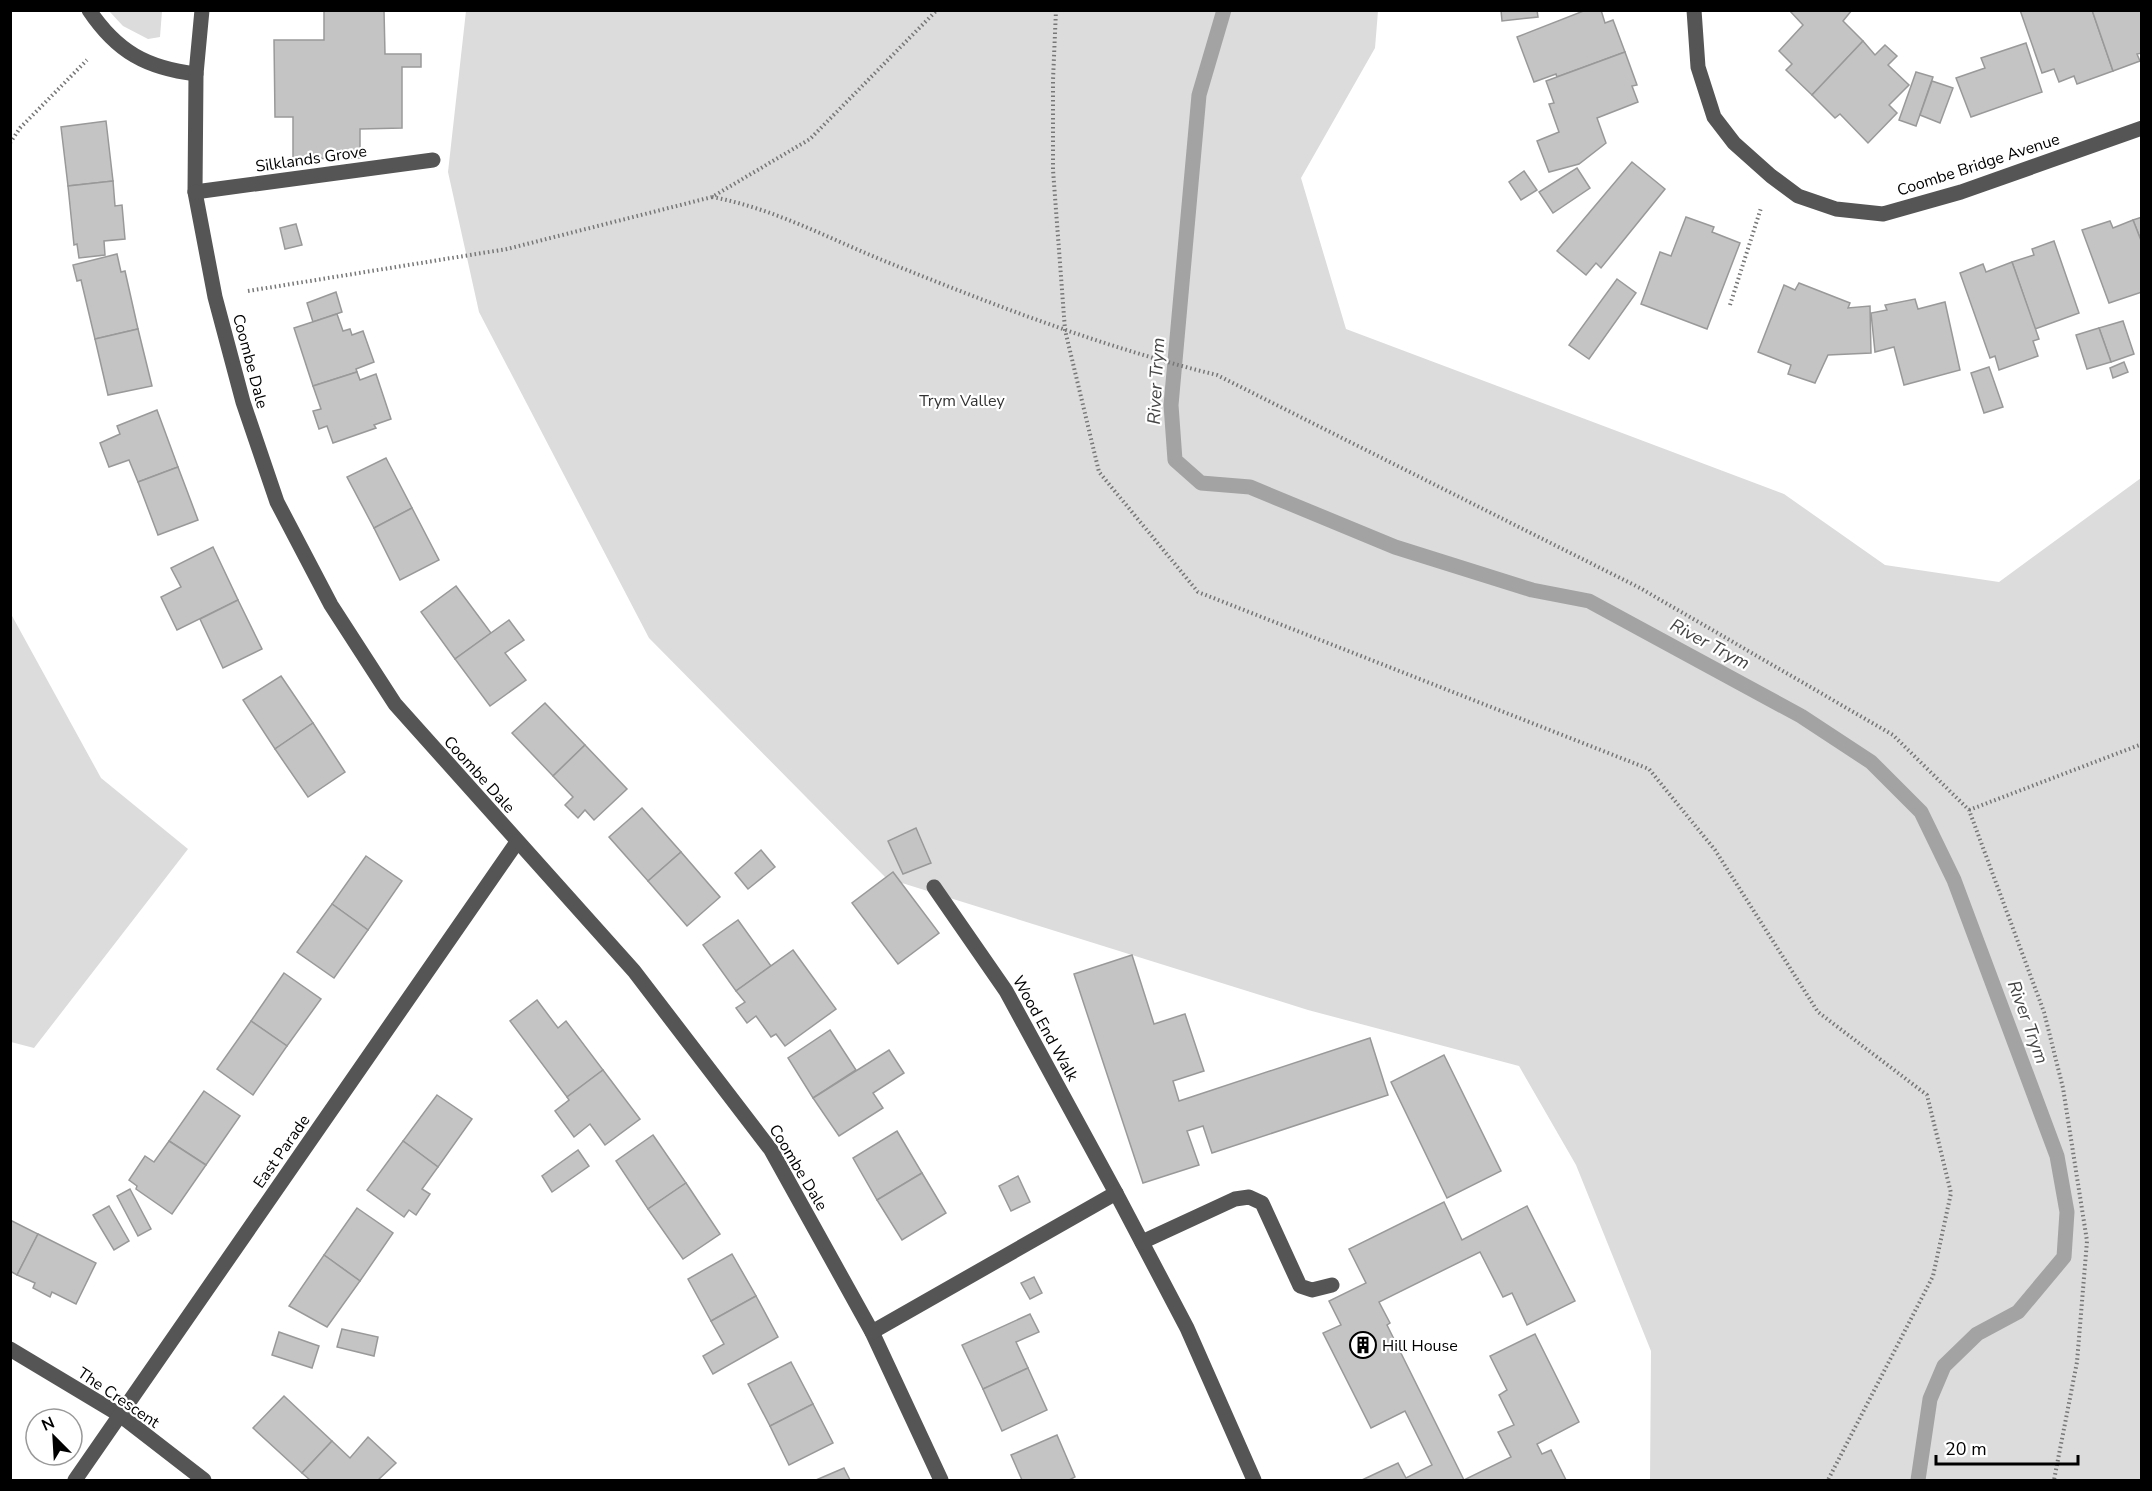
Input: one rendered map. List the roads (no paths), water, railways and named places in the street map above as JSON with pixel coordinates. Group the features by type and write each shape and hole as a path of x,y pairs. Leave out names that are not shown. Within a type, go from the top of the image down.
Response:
{"street":[{"path":"89,10 107,36 139,60 167,70 196,74"},
{"name":"Coombe Dale","path":"202,10 196,74 195,192 215,297 243,402 277,502 330,605 395,704 634,970 771,1150 872,1332 941,1480"},
{"name":"Coombe Bridge Avenue","path":"1694,10 1698,67 1714,117 1734,143 1798,196 1836,209 1883,214 1961,192 2142,129"},
{"name":"Silklands Grove","path":"195,192 433,160"},
{"name":"East Parade","path":"75,1480 517,842"},
{"name":"Wood End Walk","path":"934,887 1006,991 1116,1193 1187,1328 1254,1480"},
{"path":"872,1332 1116,1193"},
{"path":"1142,1242 1235,1199 1249,1197 1262,1203 1300,1286 1312,1290 1332,1285"},
{"name":"The Crescent","path":"10,1349 120,1415 204,1480"}],"waterway":[{"name":"River Trym","path":"1224,10 1199,95 1171,405 1175,460 1201,483 1250,487 1395,547 1532,590 1589,601 1801,716 1871,762 1921,812 1954,880 2057,1156 2067,1212 2064,1257 2018,1312 1977,1334 1944,1366 1930,1399 1918,1480"}],"place":[{"name":"Hill House","path":"1363,1345"}],"park label":[{"name":"Trym Valley","path":"962,400"}]}
